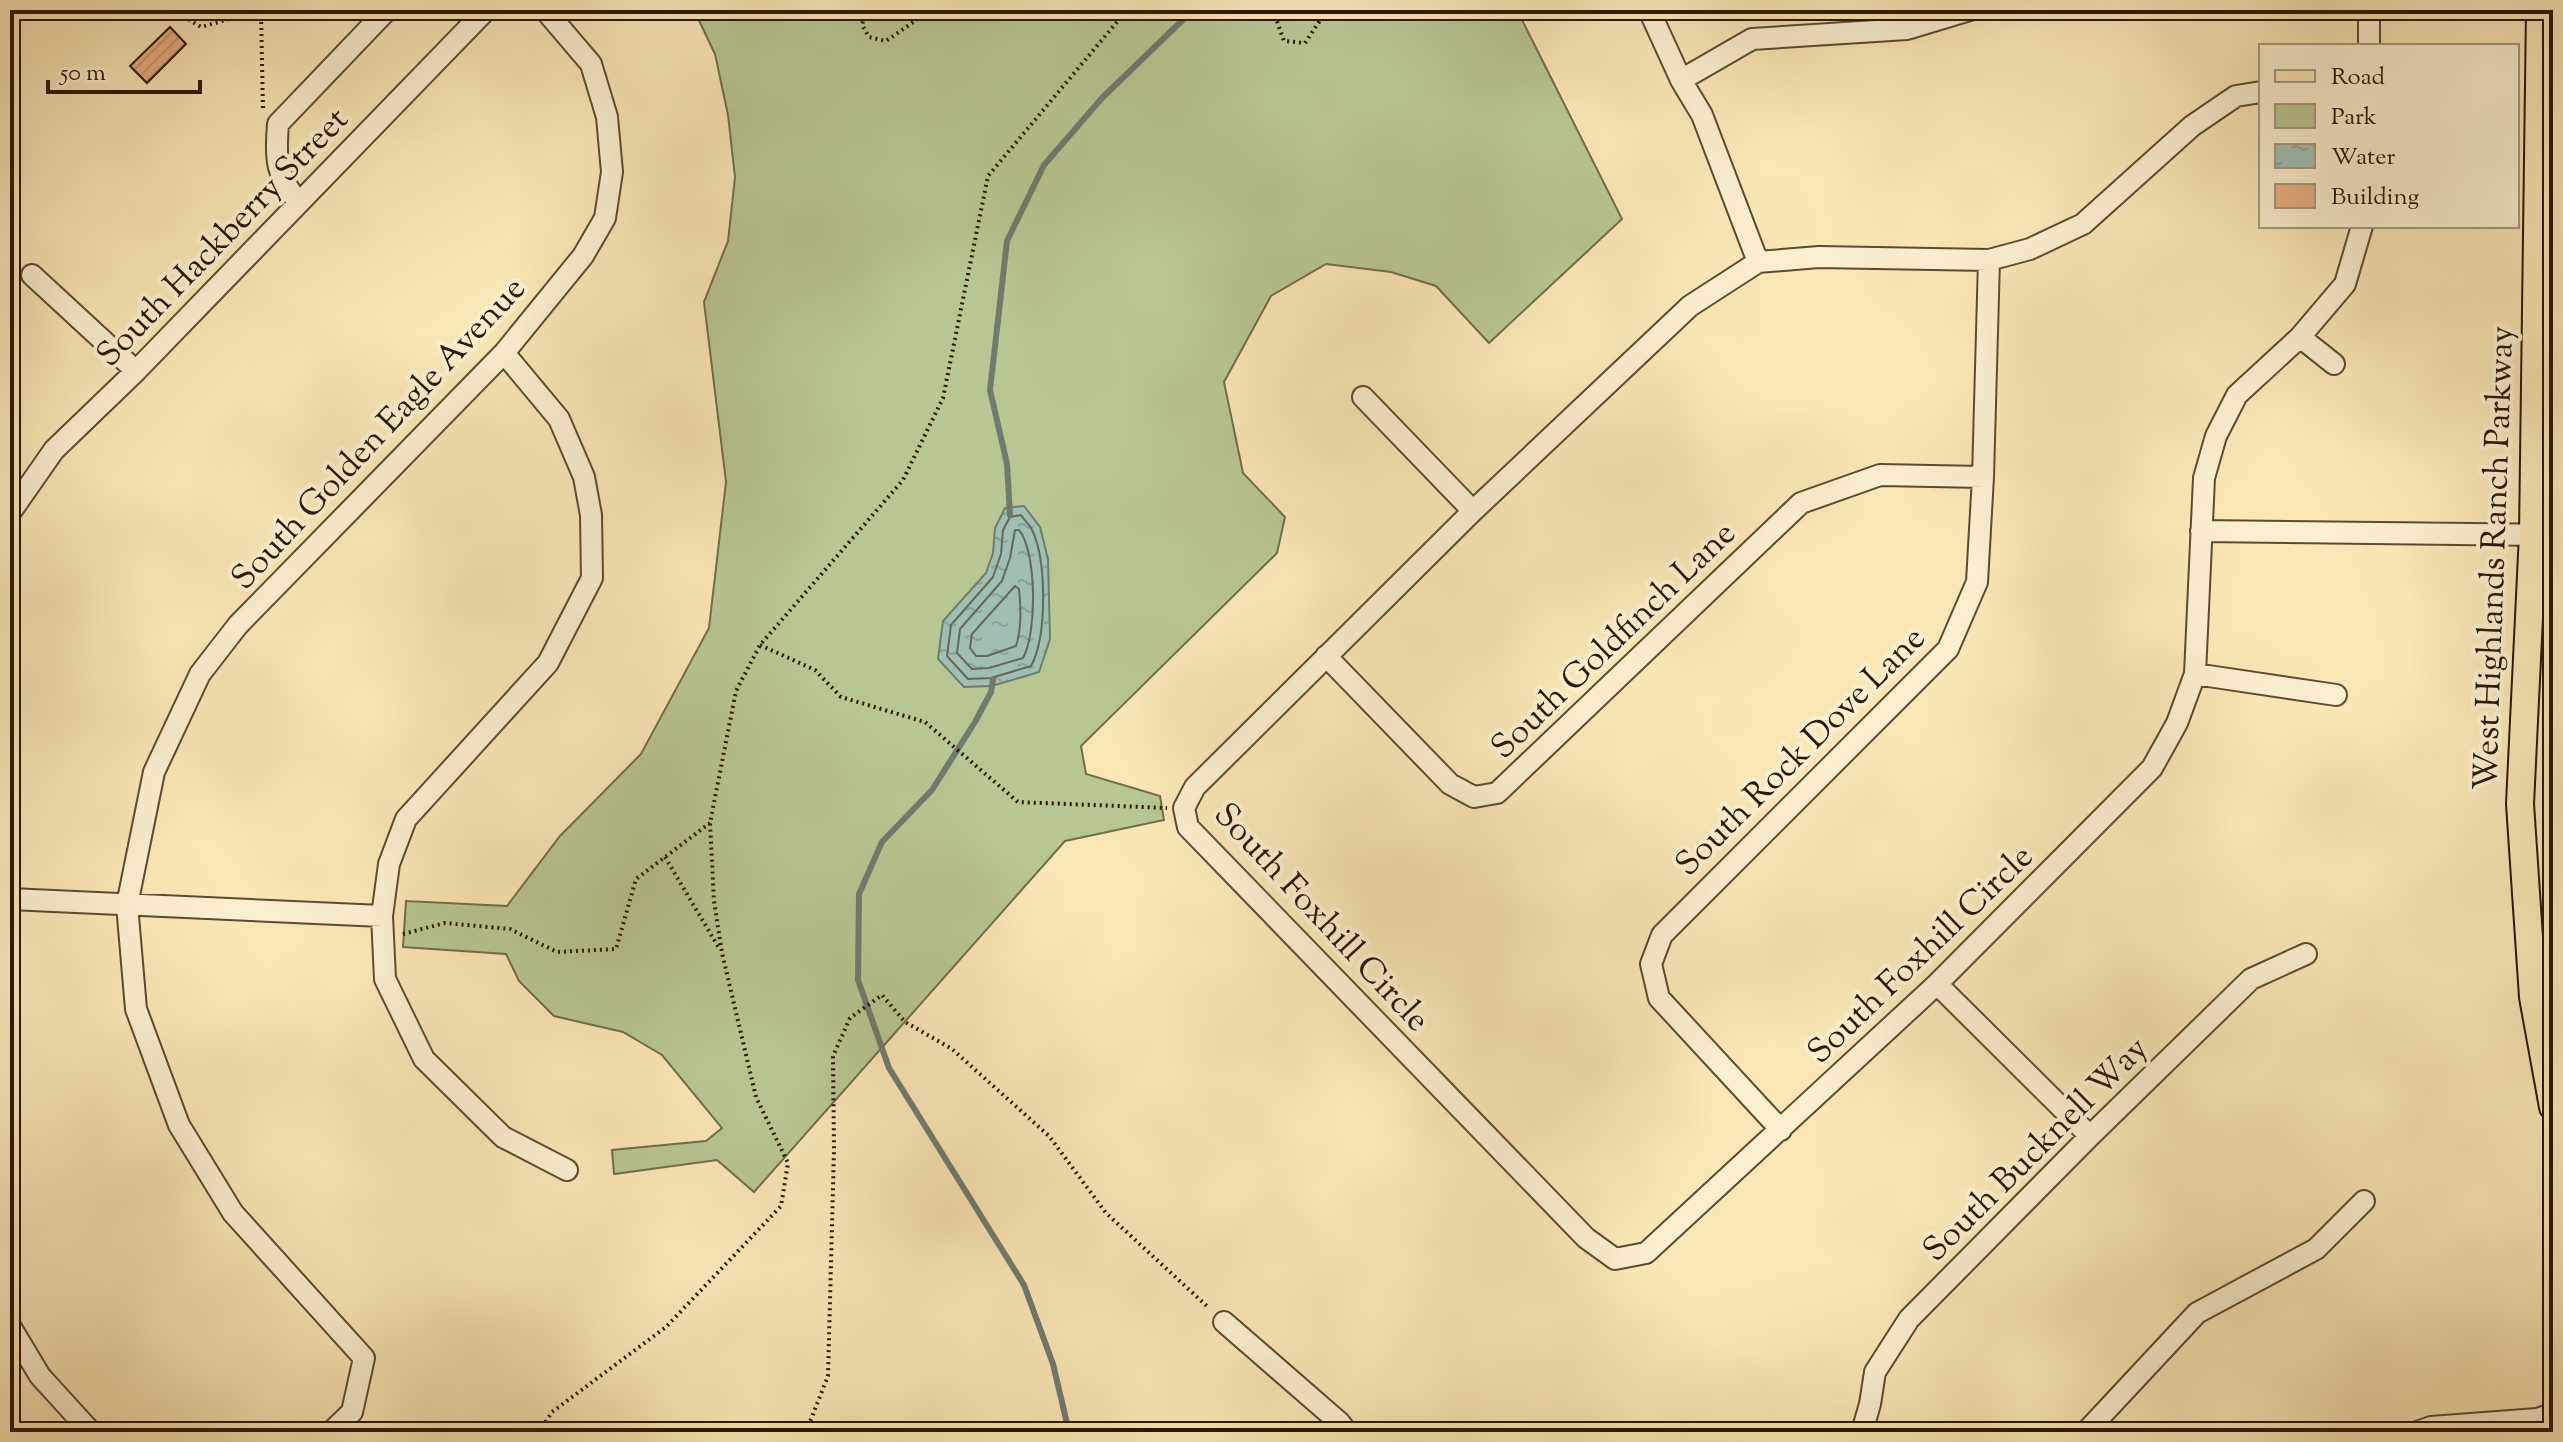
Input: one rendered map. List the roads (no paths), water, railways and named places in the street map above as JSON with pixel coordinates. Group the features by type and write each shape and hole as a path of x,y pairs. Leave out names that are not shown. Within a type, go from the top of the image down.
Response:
{"main road":[{"name":"West Highlands Ranch Parkway","path":"2540,10 2543,535 2520,804 2533,997 2553,1107"}],"street":[{"path":"299,203 283,183 276,155 278,124 387,10"},
{"name":"South Hackberry Street","path":"10,513 54,450 136,371 486,10"},
{"name":"South Golden Eagle Avenue","path":"331,1432 352,1412 364,1358 233,1213 179,1125 136,1009 127,905 154,772 200,674 238,625 504,353 583,256 605,218 612,172 607,117 591,64 545,10"},
{"path":"1649,10 1681,80 1702,115 1758,262"},
{"path":"1681,80 1752,39 1907,29 1970,10"},
{"path":"2369,10 2369,44"},
{"name":"South Foxhill Circle","path":"2259,92 2236,96 2192,126 2083,224 2030,249 1989,260 1819,257 1758,262 1690,306 1473,511 1195,787 1184,808 1188,827 1586,1238 1615,1259 1646,1253 1937,984 2152,768 2177,723 2195,674 2204,478 2216,436 2237,395 2300,337 2345,284 2361,228"},
{"name":"South Rock Dove Lane","path":"1781,1130 1659,998 1651,964 1662,935 1948,649 1977,582 1989,260"},
{"path":"32,275 136,371"},
{"path":"2300,337 2334,364"},
{"path":"504,353 559,419 584,477 591,515 592,578 548,663 406,819 389,864 382,916 385,979 424,1059 503,1137 567,1170"},
{"path":"1363,397 1473,511"},
{"name":"South Goldfinch Lane","path":"1326,656 1450,784 1474,797 1497,793 1801,503 1880,475 1983,477"},
{"path":"2201,531 2543,535"},
{"path":"2195,674 2336,695"},
{"path":"10,899 382,916"},
{"name":"South Bucknell Way","path":"1862,1432 1875,1372 1909,1319 2251,979 2306,954"},
{"path":"1937,984 2090,1136"},
{"path":"2086,1432 2197,1313 2316,1249 2364,1201"},
{"path":"1224,1322 1347,1432"},
{"path":"10,1326 40,1376 91,1432"},
{"path":"2417,1432 2431,1427 2537,1419 2553,1414"}],"water":[{"path":"1024,506 1040,527 1048,559 1050,639 1039,672 992,686 964,687 938,659 943,621 986,573 993,553 995,528 1005,508"}],"waterway":[{"path":"1010,515 1007,464 990,390 1007,241 1044,165 1102,98 1193,10"},
{"path":"993,680 991,692 975,722 932,790 882,842 859,894 858,980 889,1068 1024,1285 1053,1364 1069,1432"}]}
